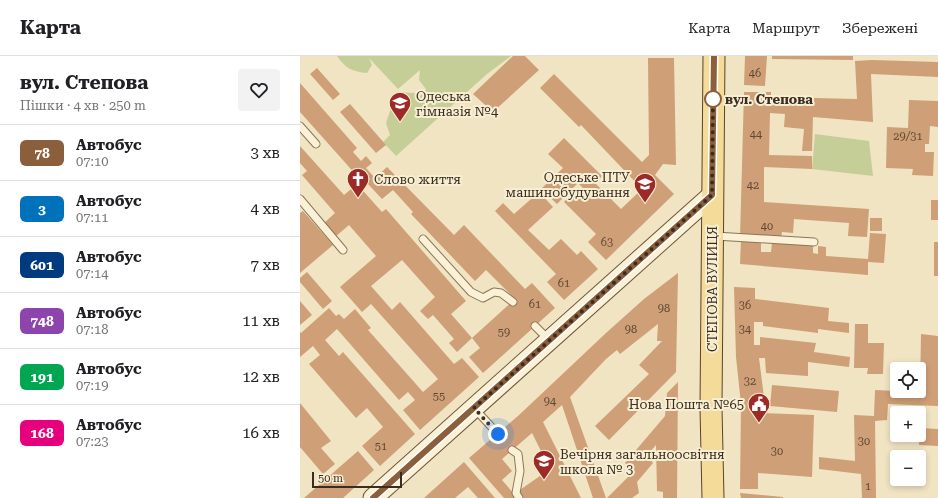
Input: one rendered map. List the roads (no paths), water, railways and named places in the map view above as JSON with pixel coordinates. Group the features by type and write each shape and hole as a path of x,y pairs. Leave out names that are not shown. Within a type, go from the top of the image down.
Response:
{"main road":[{"name":"СТЕПОВА ВУЛИЦЯ","path":"713,498 712,195 714,56"},
{"path":"373,498 712,195"}],"lane":[{"path":"300,126 316,144"},
{"path":"300,199 343,250"},
{"path":"712,236 814,242"},
{"path":"423,239 471,292 483,298 494,292 501,293 513,302"},
{"path":"535,326 549,341"},
{"path":"474,408 498,434"},
{"path":"512,450 518,454 520,471 516,493 519,498"}],"place":[{"name":"вул. Степова","path":"713,99"},
{"name":"Одеська гімназія №4","path":"400,122"},
{"name":"Слово життя","path":"358,198"},
{"name":"Одеське ПТУ машинобудування","path":"645,204"},
{"name":"Нова Пошта №65","path":"759,424"},
{"name":"Вечірня загальноосвітня школа № 3","path":"544,480"}]}
